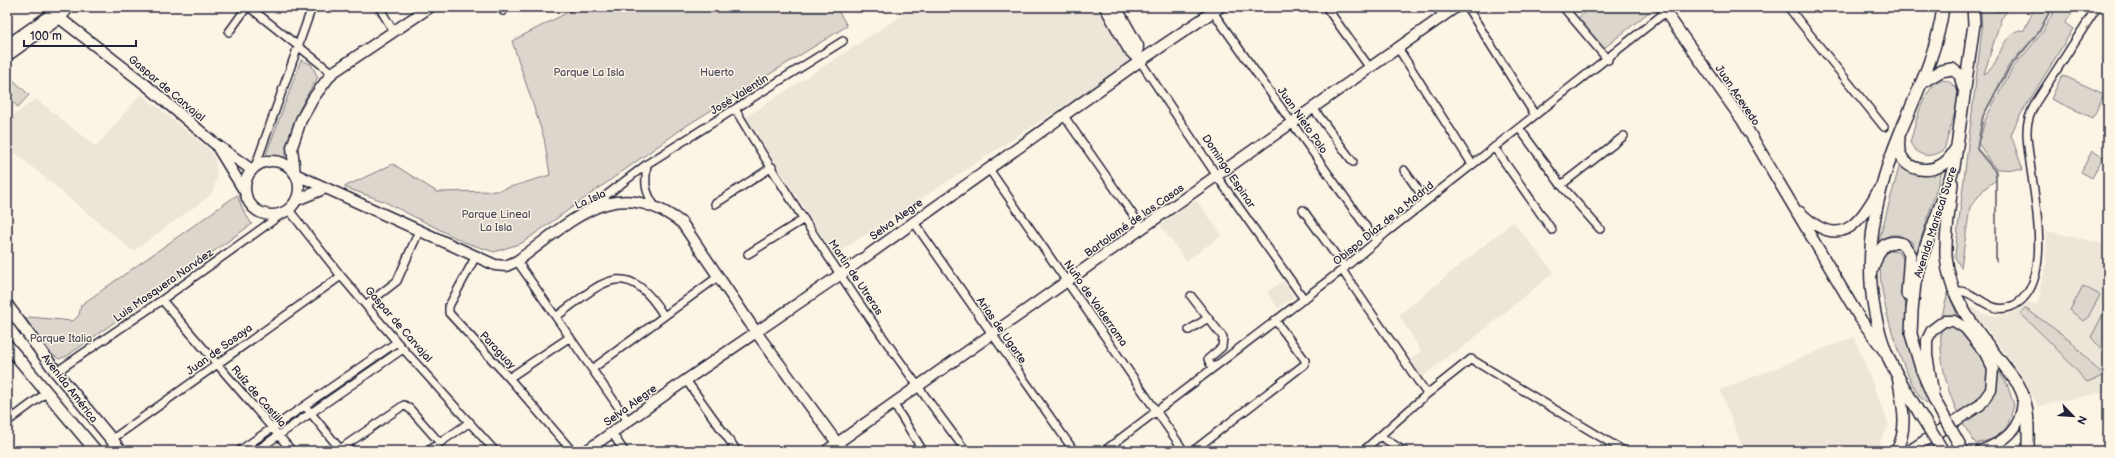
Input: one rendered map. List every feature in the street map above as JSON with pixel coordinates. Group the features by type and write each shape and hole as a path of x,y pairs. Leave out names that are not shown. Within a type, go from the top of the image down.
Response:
{"main road":[{"path":"1943,7 1942,19 1921,83 1880,187 1870,249 1870,276 1878,326 1888,357 1898,377 1943,451"},
{"name":"Avenida Mariscal Sucre","path":"1963,451 1935,401 1921,368 1911,334 1915,283 1954,167 1974,24 1973,7"},
{"path":"1921,83 1941,72 1952,69 1960,75 1964,96"},
{"path":"1901,131 1899,150 1910,165 1918,169 1936,169 1945,164 1951,157 1958,141"},
{"path":"1954,167 1946,256 1954,291 1964,313 2024,393 2027,408 2028,451"},
{"path":"1870,276 1879,250 1884,244 1897,242 1907,247 1910,262 1907,302 1911,334"},
{"name":"Avenida América","path":"8,307 56,372 110,440 121,451"},
{"name":"Avenida América","path":"7,345 96,451"}],"street":[{"path":"7,45 55,11 70,7"},
{"path":"229,32 248,7 332,73"},
{"path":"245,192 245,184 254,169 312,7"},
{"path":"379,7 394,32"},
{"path":"295,174 292,147 301,120 332,73 430,7"},
{"name":"Domingo Espinar","path":"1105,7 1129,50 1138,58 1217,176 1304,299"},
{"name":"Domingo Espinar","path":"1116,7 1138,46 1138,58"},
{"path":"1326,7 1370,68"},
{"path":"1436,7 1442,16"},
{"name":"Bartolomé de las Casas","path":"826,451 841,447 893,403 1143,229 1456,7"},
{"path":"1467,7 1535,115"},
{"path":"1563,7 1608,60"},
{"path":"1788,7 1884,127"},
{"path":"1954,291 1964,291 1992,307 2003,309 2011,307 2018,302 2029,289 2038,258 2039,233 2034,182 2027,141 2029,115 2096,7"},
{"name":"Selva Alegre","path":"586,451 686,380 841,274 913,221 990,169 1064,116 1138,58 1215,9"},
{"name":"Juan Nieto Polo","path":"1215,9 1292,123 1376,241"},
{"name":"Obispo Díaz de la Madrid","path":"1104,451 1157,409 1343,269 1472,164 1608,60 1667,9"},
{"name":"Juan Acevedo","path":"1667,9 1742,120 1859,317 1888,357"},
{"path":"7,56 55,11"},
{"name":"Gaspar de Carvajal","path":"55,11 214,143 254,169"},
{"name":"José Valentín","path":"581,214 647,164 843,41"},
{"path":"1398,48 1472,164"},
{"path":"1313,108 1352,162"},
{"name":"Martin de Utreras","path":"735,109 804,219 841,274 917,386 966,451"},
{"path":"1064,116 1143,229"},
{"path":"1519,128 1561,185 1600,229"},
{"path":"1561,185 1624,136"},
{"name":"Gaspar de Carvajal","path":"214,143 245,192 252,206 258,212 266,215 285,212 403,349 495,451"},
{"path":"1494,147 1552,230"},
{"path":"254,169 263,163 277,162 289,167 299,182 297,200"},
{"path":"647,164 645,180 646,193 654,205"},
{"path":"715,204 772,167"},
{"name":"Nuño de Valderrama","path":"990,169 1157,409 1184,451"},
{"path":"1404,170 1426,201"},
{"name":"La Isla","path":"295,174 495,265 506,266 517,261 581,214 607,202 629,200 654,205 666,211 682,223 756,332 841,447"},
{"name":"Juan Acevedo","path":"1789,201 1814,224 1822,229 1837,231 1852,227 1859,220 1880,187"},
{"path":"285,212 297,200 326,188"},
{"path":"1303,210 1427,394"},
{"name":"Luis Mosquera Narváez","path":"56,372 162,300 285,212"},
{"path":"748,254 804,219"},
{"name":"Arias de Ugarte","path":"913,221 1074,451"},
{"path":"366,305 397,281 419,231"},
{"name":"Paraguay","path":"476,256 448,311 509,378 572,451"},
{"path":"517,261 628,421"},
{"name":"Juan de Sosaya","path":"110,440 341,276"},
{"path":"592,369 719,276"},
{"path":"556,317 599,285 614,278 632,280 646,290 664,316"},
{"path":"1191,296 1223,337 1224,342 1222,347 1208,359 1212,368"},
{"name":"Ruíz de Castilla","path":"162,300 292,451"},
{"path":"1189,330 1208,318"},
{"path":"1193,451 1304,364 1305,360 1275,320"},
{"path":"1909,451 1980,405 1991,390 1993,369 1985,353 1965,328 1954,322 1944,321 1932,330 1927,340 1927,355 1935,401"},
{"path":"509,378 570,337"},
{"path":"239,451 397,342"},
{"path":"256,451 403,349"},
{"path":"1363,451 1427,394 1471,359 1624,451"},
{"path":"1896,451 1901,441 1904,422 1898,377"},
{"path":"686,380 737,451"},
{"path":"7,422 46,393"},
{"path":"1980,451 2003,441 2014,431 2020,418 2024,393"},
{"path":"893,403 922,451"},
{"path":"305,406 340,449 404,405 410,409 440,443"},
{"path":"428,451 470,422"},
{"path":"612,433 624,451"},
{"path":"1380,436 1404,451"}],"shaded area":[{"path":"915,7 1096,7 1132,62 834,255 746,117"},
{"path":"141,94 210,150 215,159 217,178 211,195 133,251 7,146 7,120 36,99 96,147"},
{"path":"1196,200 1222,235 1186,261 1160,225"},
{"path":"1513,222 1554,272 1456,353 1454,351 1416,382 1406,364 1421,351 1399,315"},
{"path":"2047,231 2108,245 2108,391 2038,406 2023,376 1965,302 1983,314 1999,316 2009,314 2030,302 2036,305 2042,293 2039,291 2046,266"},
{"path":"1283,281 1294,297 1278,308 1267,292"},
{"path":"1854,337 1889,425 1875,451 1744,451 1720,390"},
{"path":"2036,443 2108,447 2108,451 2037,451"}],"green space":[{"path":"578,7 836,7 847,26 686,126 522,243 494,252 464,242 383,201 344,187 393,164 437,192 497,191 550,175 544,138 512,41"},
{"path":"1591,7 1654,8 1603,49 1578,18"},
{"path":"1981,7 1995,7 1996,11 2007,11 2001,19 1984,74 1989,71 1996,61 2008,38 2013,33 2024,30 2035,7 2052,7 2039,32 2009,65 1983,116 1980,138 1986,118 2012,69 2042,33 2056,7 2087,7 2083,12 2076,8 2065,23 2073,29 2018,119 2011,135 2023,170 1996,169 1978,143 1977,149 1994,170 1996,180 1985,188 1970,207 1961,268 1955,257 1982,30"},
{"path":"301,60 311,64 318,77 306,96 297,115 287,145 285,157 266,155"},
{"path":"7,74 29,95 18,107 7,97"},
{"path":"2062,75 2104,94 2093,118 2051,99"},
{"path":"1941,80 1948,81 1957,88 1959,98 1944,150 1934,155 1924,155 1916,151 1910,142 1924,99 1934,85"},
{"path":"2092,151 2103,157 2092,178 2081,172"},
{"path":"1901,160 1908,170 1918,175 1930,175 1942,171 1916,255 1912,242 1899,235 1890,235 1878,244"},
{"name":"Parque Italia","path":"237,195 244,212 252,224 67,356 59,359 50,353 26,319 29,317 73,321 79,315 81,305"},
{"path":"1889,251 1899,252 1904,261 1905,307 1909,336 1915,363 1933,405 1925,402 1916,391 1908,376 1900,357 1887,314 1880,276 1881,261"},
{"path":"2083,286 2100,295 2087,319 2083,321 2070,310"},
{"path":"1948,293 1957,314 1981,345 2007,384 2014,405 2008,425 1999,437 1976,444 1965,428 1956,410 1944,372 1941,352 1941,332 1943,312"},
{"path":"2108,305 2108,357 2091,337"},
{"path":"2025,308 2070,340 2103,376 2087,382 2053,345 2020,313"}],"waterway":[{"path":"1996,261 1996,172 1977,149 1983,116 2010,67 2039,32 2052,7"}],"park label":[{"name":"Parque La Isla","path":"589,72"},
{"name":"Huerto","path":"717,72"},
{"name":"Parque Lineal La Isla","path":"496,220"}]}
